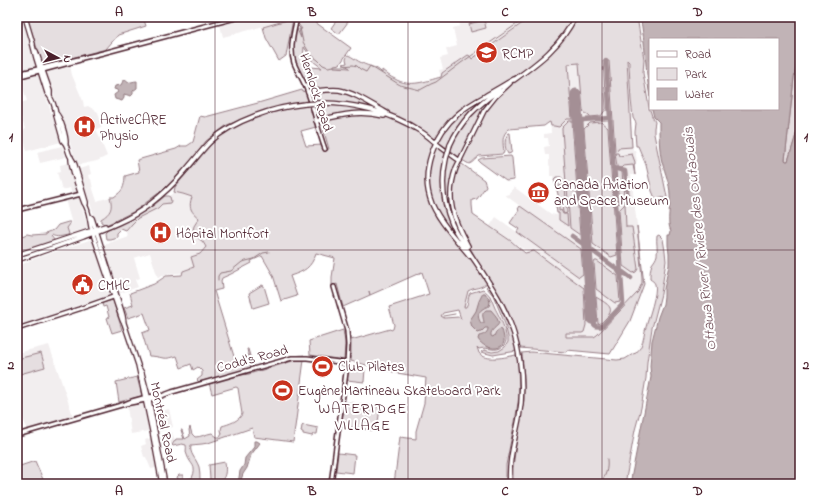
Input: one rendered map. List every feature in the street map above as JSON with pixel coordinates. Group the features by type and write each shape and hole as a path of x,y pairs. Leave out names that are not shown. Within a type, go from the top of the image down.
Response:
{"main road":[{"name":"Montréal Road","path":"25,17 36,58 50,91 50,96 63,141 66,144 84,203 100,242 120,317 124,322 138,366 142,373 162,484"},
{"path":"510,484 510,462 521,401 521,365 516,340 509,319 500,300 456,232 448,214 444,188 446,159 450,145 461,125 472,112 551,51 563,37 575,17"},
{"path":"482,271 437,213 431,200 427,173 436,143 447,125 461,111 514,79"},
{"path":"482,271 455,221 451,197 454,173 484,111 496,96 514,79"},
{"path":"308,92 334,90 347,92 356,96 421,132 460,161"},
{"path":"17,255 104,228 137,213 167,190 181,176 205,147 223,131 240,122 266,112 305,104 336,104 379,112 400,121"},
{"path":"316,121 340,115 360,113 379,115 400,121"},
{"path":"17,260 83,235 89,230 92,222 104,228"},
{"path":"100,242 100,234 104,228"},
{"name":"Montréal Road","path":"95,231 98,248 115,296"},
{"path":"83,235 91,237 98,248"},
{"name":"Montréal Road","path":"147,399 165,484"}],"street":[{"path":"17,74 61,64 239,17"},
{"name":"Hemlock Road","path":"297,17 292,39 292,56 308,92 325,150"},
{"path":"17,77 41,69"},
{"path":"17,210 82,194"},
{"path":"331,484 347,363 348,336 334,287"},
{"path":"17,329 115,296"},
{"name":"Codd's Road","path":"17,435 132,401 164,395 292,358 347,363"}],"shaded area":[{"path":"249,17 294,17 293,19 287,19 223,37 220,25"},
{"path":"458,17 556,17 441,77 439,70 443,69 440,58 448,56 446,49 457,46 453,28 460,26"},
{"path":"23,20 36,67 17,72 17,22"},
{"path":"626,59 633,150 635,150 637,161 634,165 635,175 631,175 644,284 630,321 610,354 566,350 562,276 490,226 496,217 517,232 519,229 510,223 520,206 505,195 510,194 514,187 551,214 557,215 554,198 558,198 553,176 550,176 549,155 545,155 544,147 549,146 548,138 544,138 544,134 551,133 547,77 565,64"},
{"path":"70,65 72,75 84,107 88,106 98,112 102,127 96,129 107,156 97,161 78,165 47,74 48,71"},
{"path":"38,73 61,142 27,151 24,140 17,142 17,131 21,130 22,134 25,129 17,104 27,101 20,78"},
{"path":"62,146 66,157 40,163 37,152"},
{"path":"68,163 88,227 86,229 68,234 66,226 72,224 64,196 72,194 70,188 62,190 57,172 61,171 60,165"},
{"path":"89,166 91,174 88,175 89,179 91,179 97,201 110,197 112,204 109,212 103,218 96,221 79,170"},
{"name":"Hôpital Montfort","path":"174,192 193,198 190,204 193,213 199,218 194,226 197,237 206,247 201,252 194,267 183,271 182,273 167,274 158,278 150,253 134,258 140,278 135,280 138,287 120,293 118,292 103,245 128,236 125,226"},
{"path":"92,239 110,293 109,295 20,325 17,316 17,267 31,260"},
{"path":"49,345 73,416 28,430 17,406 17,353"},
{"path":"143,403 149,431 131,434 127,406"},
{"path":"169,409 173,427 158,432 154,415 158,412"},
{"path":"172,432 176,444 161,448 159,437"},
{"path":"151,438 157,468 151,469 146,457 144,457 141,446 146,444 145,440"}],"green space":[{"path":"27,17 143,17 146,26 118,35 106,49 44,65 42,64"},
{"path":"300,17 308,17 351,48 340,64 334,65 334,67 350,68 343,64 347,63 346,59 348,55 382,73 382,70 401,82 418,83 441,77 442,73 468,55 472,59 531,17 572,17 565,31 532,65 454,115 434,144 426,184 436,217 478,268 487,283 468,291 464,307 467,305 470,293 483,289 490,296 504,327 506,338 503,346 497,349 479,349 477,347 479,353 482,356 491,358 502,358 516,355 518,361 519,396 506,465 506,484 394,484 400,437 416,439 416,431 424,403 426,378 397,373 351,361 351,340 393,329 394,325 389,307 429,294 422,272 343,307 337,284 332,286 335,258 316,253 310,266 290,276 297,296 281,301 273,275 262,256 251,261 252,263 222,278 222,289 214,291 236,363 249,359 247,349 253,367 249,369 291,356 304,356 291,357 239,373 237,372 199,382 197,380 202,376 202,371 198,367 193,370 191,364 181,368 177,356 163,358 149,356 142,333 150,330 144,313 128,318 124,308 133,305 130,293 154,284 166,276 182,275 183,271 194,267 191,257 200,254 206,247 193,230 199,218 194,214 190,206 192,197 174,192 175,187 220,136 246,121 243,119 227,125 206,141 188,165 170,184 135,211 106,225 101,222 101,219 107,215 110,210 110,197 114,197 121,191 125,176 139,172 137,160 176,149 181,146 187,146 193,142 200,116 205,117 302,90 303,92 305,90 294,55 293,43 296,27 301,38 299,29 302,29 298,24","holes":["304,47 309,58 322,68 311,67 303,59","313,110 320,118 329,149 324,150 322,145 306,146 301,131 316,127 311,111","458,310 461,319 459,317 444,318 441,316 443,313"]},
{"path":"339,17 342,17 348,22 339,34 331,28"},
{"path":"577,17 637,17 644,59 643,73 649,110 655,122 654,134 667,197 666,199 661,197 655,198 646,165 638,146 636,146 636,123 633,118 629,62 627,60 632,147 618,148 618,150 615,151 609,61 603,61 606,109 601,116 590,117 583,111 579,63 568,64 572,119 567,119 559,127 551,126 550,122 544,126 509,129 506,131 504,137 503,154 479,156 469,164 462,160 478,123 490,104 515,81 548,56 566,35"},
{"path":"287,19 293,19 286,56 279,61 266,38 263,27"},
{"path":"484,20 486,28 471,32 469,24"},
{"path":"800,43 800,122 788,161 786,161 794,78"},
{"path":"499,92 492,99 460,158 450,150 459,132 466,121 481,104"},
{"path":"492,93 474,108 447,148 438,142 445,128 461,112"},
{"path":"569,121 572,121 577,189 572,188 566,183 562,128"},
{"path":"601,122 608,128 617,255 611,257 593,244 584,129 590,123"},
{"path":"509,133 512,151 508,154 505,143 506,137"},
{"path":"436,146 446,152 442,171 444,203 466,251 440,215 431,195 429,184 429,163"},
{"path":"615,153 618,153 619,156 632,154 635,162 635,175 633,165 623,166 621,168 617,167"},
{"path":"449,155 458,161 455,170 450,207 454,222 465,244 453,222 446,201 445,179"},
{"path":"511,156 514,180 506,181 478,160 482,158"},
{"path":"462,164 484,180 486,186 477,199 472,200 473,215 511,241 525,253 534,251 584,288 586,325 584,332 566,333 566,337 594,337 638,292 642,283 642,277 637,226 644,284 630,321 610,354 520,348 512,321 501,298 477,261 458,224 452,203 453,183 459,165"},
{"path":"616,170 622,171 624,198 618,193"},
{"path":"556,177 561,177 563,179 563,183 558,183 558,187 563,184 565,186 567,213 564,214 567,214 568,226 559,220 559,213 557,213 555,200 559,198 554,179","holes":["562,206 564,214 561,210 559,211 559,207"]},
{"path":"567,187 572,191 577,191 580,235 570,228"},
{"path":"165,196 170,197 170,203 162,204 158,208 138,218 126,231 121,229 117,233 117,237 106,239 105,233 108,230 129,220 154,205"},
{"path":"625,204 626,227 632,227 638,269 633,273 623,266 619,210"},
{"path":"520,206 581,249 583,274 579,277 517,232 519,229 510,223"},
{"path":"70,222 70,224 67,228 68,235 51,236 56,245 17,258 17,238 27,234 46,234 54,230 58,225"},
{"path":"659,235 663,239 666,261 661,294 652,328 641,408 635,430 625,484 513,484 516,444 524,400 522,353 531,352 617,360 625,359 636,353 642,344 654,299 656,288 655,283 650,279 650,272 657,255 657,236"},
{"path":"595,261 618,276 620,302 615,303 596,289"},
{"path":"262,285 264,286 269,303 253,308 249,293"},
{"path":"488,285 505,317 517,351 493,355 481,352 484,350 492,352 499,351 505,347 508,342 505,324 493,295 486,287"},
{"path":"596,297 606,303 610,308 609,314 606,318 598,324"},
{"path":"113,300 122,330 112,333 107,318 109,317 106,306 103,307 102,303"},
{"path":"343,330 345,342 344,360 310,355 309,341"},
{"path":"41,353 45,367 20,374 17,359"},
{"path":"296,360 304,360 293,442 254,437 252,428 208,443 191,445 192,454 199,467 200,484 178,484 179,482 177,477 179,475 183,475 183,480 192,478 194,474 193,465 186,454 186,445 172,445 176,439 184,439 181,430 185,439 190,436 190,427 192,434 195,437 212,433 217,437 220,437 222,434 222,426 236,420 242,414 238,388 236,387 212,394 209,383 233,376 249,374"},
{"path":"349,366 365,369 364,382 347,380"},
{"path":"137,377 142,396 119,402 116,382"},
{"path":"345,402 380,407 377,431 341,426"},
{"path":"303,425 318,428 317,434 313,434 312,436 303,434 303,432 301,432"},
{"path":"338,453 355,455 353,473 336,471"},
{"path":"35,461 45,484 17,484 17,467"},
{"path":"225,462 226,467 222,480 211,481 209,465"}],"water":[{"name":"Ottawa River / Rivière des Outaouais","path":"640,17 800,17 800,43 794,78 785,160 788,161 800,122 800,484 630,484 651,377 650,366 652,341 663,304 664,289 669,265 668,235 670,235 671,231 669,223 669,187 661,157 659,122 654,117 652,110 779,110 779,38 649,38 649,90"},
{"path":"127,80 127,82 137,81 137,88 133,91 131,96 124,94 122,101 115,99 114,95 118,92 114,89 115,86 121,85 123,81"},
{"path":"483,293 485,293 490,302 489,306 479,312 478,317 481,323 484,323 483,315 486,310 491,310 496,316 499,323 493,330 491,336 493,337 500,329 502,330 504,339 503,344 497,348 489,347 481,343 478,339 479,336 486,333 488,328 485,328 478,333 472,327 470,320 476,311"},
{"path":"254,441 260,443 251,455 241,480 242,484 238,484 240,471 244,465 245,458 254,447"}],"waterway":[{"path":"298,26 300,28 303,42 310,54 323,65 328,67 353,65 366,72 370,66 400,85 420,90 436,82 527,17"},
{"path":"218,280 220,273 231,271 242,262 254,259 263,253 269,252"},
{"path":"443,316 455,314"},
{"path":"600,484 606,472 607,459"}],"taxiway":[{"path":"592,319 595,326 602,326 623,303 606,61"},
{"path":"578,127 583,120 610,118"},
{"path":"613,168 625,171 628,199 627,201 616,202"},
{"path":"572,236 617,269 621,276 622,274 625,274"},
{"path":"586,239 590,248"},
{"path":"623,272 631,278"}],"runway":[{"path":"576,94 592,319"}],"place":[{"name":"RCMP","path":"486,53"},
{"name":"ActiveCARE Physio","path":"85,127"},
{"name":"Canada Aviation and Space Museum","path":"538,192"},
{"name":"Hôpital Montfort","path":"161,233"},
{"name":"CMHC","path":"82,285"},
{"name":"Club Pilates","path":"322,366"},
{"name":"Eugène Martineau Skateboard Park","path":"282,390"}],"district":[{"name":"WATERIDGE VILLAGE","path":"363,416"}]}
